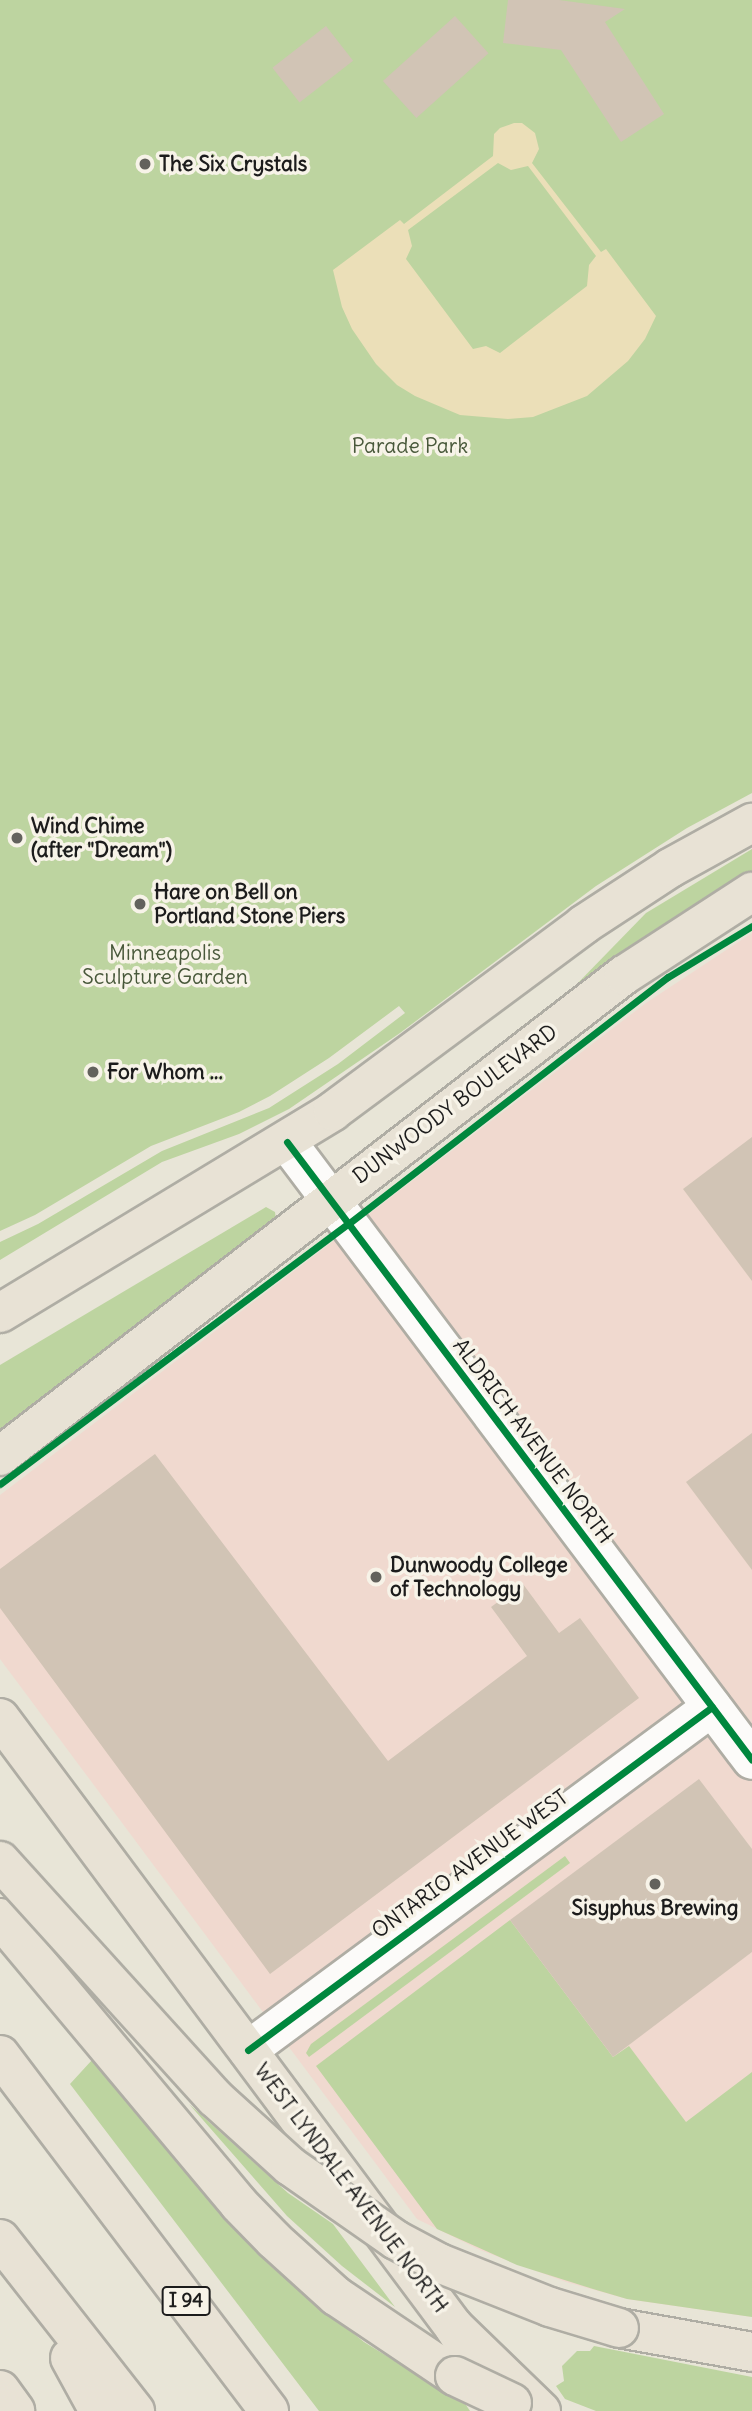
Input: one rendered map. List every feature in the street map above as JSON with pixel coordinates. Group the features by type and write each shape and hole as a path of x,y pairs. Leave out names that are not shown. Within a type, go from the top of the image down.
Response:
{"main road":[{"path":"0,1313 287,1142 344,1104 583,925 670,868 752,823"},
{"name":"DUNWOODY BOULEVARD","path":"0,1456 624,975 752,892"},
{"name":"WEST LYNDALE AVENUE NORTH","path":"0,1718 454,2327 541,2411"},
{"path":"0,1861 215,2098 290,2166 386,2233 439,2263 550,2308 619,2328 752,2352"},
{"path":"0,1918 239,2204 305,2270 371,2321 455,2376 529,2411"},
{"name":"I 94","path":"0,2054 269,2411"},
{"path":"7,2249 99,2411"},
{"path":"7,2249 135,2411"},
{"path":"454,2327 506,2411"},
{"path":"0,2390 15,2411"}],"street":[{"name":"ALDRICH AVENUE NORTH","path":"287,1142 752,1760"},
{"name":"ONTARIO AVENUE WEST","path":"248,2050 712,1707"}],"shaded area":[{"name":"Dunwoody College of Technology","path":"752,933 752,2317 627,2299 566,2282 480,2250 417,2219 0,1659 0,1495 646,1003"}],"green space":[{"name":"Parade Park","path":"0,0 752,0 752,793 687,828 596,886 400,1033 289,1109 239,1134 162,1162 0,1260 0,1242 38,1224 162,1151 269,1108 338,1064 405,1013 399,1006 329,1058 270,1096 239,1112 151,1146 35,1215 0,1231"},
{"path":"752,849 752,875 578,993 574,987 646,913"},
{"path":"266,1207 275,1212 276,1220 0,1433 0,1365"},
{"path":"565,1856 570,1863 309,2057 306,2053 311,2044"},
{"path":"510,1920 613,2057 629,2046 686,2122 752,2072 752,2317 627,2299 517,2265 437,2229 316,2066"},
{"path":"92,2060 229,2222 273,2268 364,2342 466,2405 470,2411 319,2411 70,2084"},
{"path":"189,2104 288,2193 333,2224 395,2307 342,2266 287,2216"},
{"path":"594,2346 752,2377 752,2411 596,2411 565,2399 556,2386 564,2381 562,2366 577,2351 590,2351"}],"sand":[{"path":"522,123 535,133 539,149 532,163 601,252 606,249 656,316 645,339 628,361 587,396 533,417 508,419 460,415 415,396 397,385 376,364 352,329 342,307 333,270 400,220 404,224 493,156 494,134 500,128","holes":["498,163 511,170 528,166 596,256 589,265 587,286 500,353 486,346 473,349 406,259 412,246 408,230"]}],"building":[{"path":"508,0 559,0 625,9 605,22 664,114 621,142 561,50 503,43"},
{"path":"455,16 488,53 416,118 383,81"},
{"path":"326,26 353,61 300,103 272,68"},
{"path":"752,1137 752,1281 683,1189"},
{"path":"752,1433 752,1570 686,1482"},
{"path":"155,1454 388,1761 527,1656 491,1607 523,1584 559,1633 580,1618 639,1698 270,1974 0,1608 0,1569"},
{"name":"Sisyphus Brewing","path":"699,1779 752,1849 752,1952 613,2057 510,1920"}],"cycle path":[{"path":"0,1484 348,1224 668,977 752,926"},
{"path":"287,1142 752,1760"},
{"path":"248,2050 712,1707"}],"place":[{"name":"The Six Crystals","path":"145,164"},
{"name":"Wind Chime (after \"Dream\")","path":"17,838"},
{"name":"Hare on Bell on Portland Stone Piers","path":"140,904"},
{"name":"For Whom ...","path":"93,1072"},
{"name":"Dunwoody College of Technology","path":"376,1577"},
{"name":"Sisyphus Brewing","path":"655,1884"}],"park label":[{"name":"Minneapolis Sculpture Garden","path":"165,965"}]}
